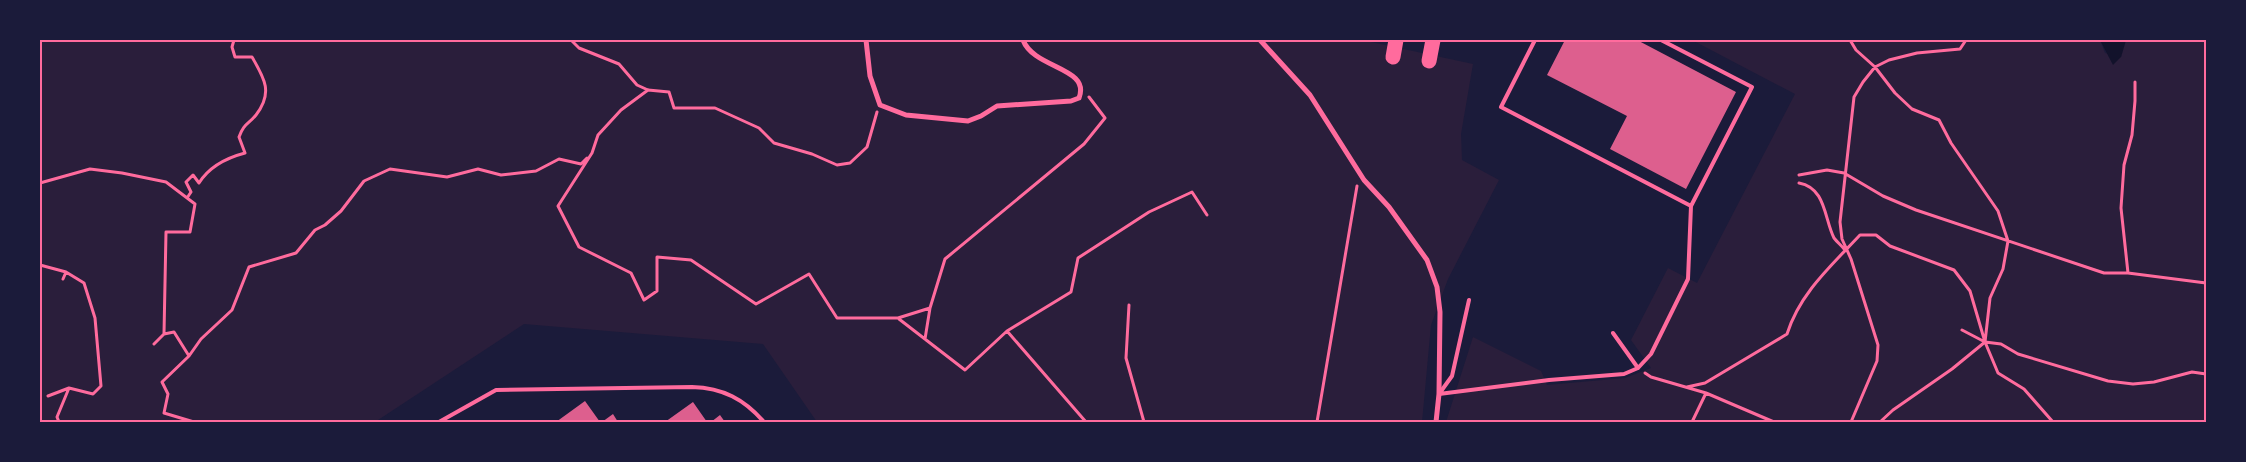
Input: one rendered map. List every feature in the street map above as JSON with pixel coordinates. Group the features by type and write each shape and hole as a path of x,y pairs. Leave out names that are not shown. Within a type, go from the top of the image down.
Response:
{"highway":[{"path":"1393,57 1396,40"},
{"path":"1429,61 1433,40"}],"street":[{"path":"866,40 870,76 880,105 906,115 968,120 981,116 998,106 1071,101 1079,98 1081,92 1080,83 1071,73 1046,64 1027,50 1023,40"},
{"path":"1260,40 1310,95 1359,172 1389,207 1427,260 1437,287 1440,312 1439,394 1436,422"}],"lane":[{"path":"1535,40 1501,107 1691,206"},
{"path":"1439,394 1549,380 1624,374 1638,368 1651,354 1688,279 1691,206 1752,88 1661,40"},
{"path":"1439,394 1452,376 1469,300"},
{"path":"1614,332 1638,368"},
{"path":"439,422 496,390 692,387 713,389 733,395 745,402 764,422"}],"path":[{"path":"187,198 191,192 186,182 193,175 199,183 205,174 224,160 245,153 239,137 243,126 255,116 266,98 264,77 252,57 235,57 232,47 234,40"},
{"path":"571,40 579,48 620,64 637,85 648,90 669,92 674,108 715,108 759,128 774,143 812,154 838,165 850,163 867,147 872,123 880,105"},
{"path":"1850,40 1856,50 1875,67 1912,109 1939,120 1951,143 1998,211 2008,241 2002,269 1990,298 1985,342 1952,369 1893,410 1880,422"},
{"path":"1846,250 1840,222 1854,96 1875,67 1889,60 1918,53 1960,49 1966,40"},
{"path":"2128,273 2121,208 2124,164 2132,135 2135,82"},
{"path":"925,339 930,308 945,259 1084,144 1105,118 1080,83"},
{"path":"648,90 621,110 598,135 592,153 558,206 579,247 631,273 644,300 657,291 657,257 692,260 756,304 809,274 837,318 898,318 930,308"},
{"path":"194,422 164,413 168,394 162,382 189,356 201,339 232,310 248,267 296,253 315,230 325,226 340,211 364,181 390,169 448,177 478,169 501,175 536,171 559,159 581,164 592,153"},
{"path":"40,183 90,169 166,182 195,204 190,232 166,232 164,334"},
{"path":"1799,175 1827,170 1844,173 1883,196 1916,210 2104,273 2128,273 2206,284"},
{"path":"1317,422 1359,172"},
{"path":"1799,183 1808,184 1815,191 1823,204 1835,239 1846,250 1851,259 1878,345 1877,361 1851,422"},
{"path":"898,318 965,370 1007,331 1071,292 1078,258 1150,212 1192,192 1207,215"},
{"path":"1687,387 1705,383 1787,334 1793,315 1816,280 1860,235 1876,235 1890,246 1954,270 1970,291 1985,342 1998,373 2024,390 2053,422"},
{"path":"40,265 66,272 84,283 95,318 101,386 93,394 69,388 48,396"},
{"path":"63,279 66,272"},
{"path":"1129,304 1126,358 1144,422"},
{"path":"1962,330 1985,342 2001,344 2018,354 2068,370 2116,382 2133,384 2192,372 2206,374"},
{"path":"1007,331 1086,422"},
{"path":"154,344 164,334 174,332 189,356"},
{"path":"97,350 103,354"},
{"path":"1638,368 1651,377 1706,393 1774,422"},
{"path":"59,422 57,418 69,388"},
{"path":"1692,422 1706,393"},
{"path":"2139,422 2162,422"}],"shaded area":[{"path":"40,40 1362,40 1473,64 1461,134 1462,160 1499,180 1448,279 1431,325 1422,422 817,422 763,344 524,324 375,422 40,422"},
{"path":"1692,40 2100,40 2105,53 2121,57 2126,40 2206,40 2206,422 1446,422 1473,337 1541,371 1547,385 1625,378 1651,368 1631,340 1668,268 1697,283 1795,94"},
{"path":"2100,40 2126,40 2121,57 2113,65"}],"building":[{"path":"1565,40 1637,40 1736,92 1686,189 1610,149 1627,116 1547,75"},
{"path":"585,401 600,422 556,422"},
{"path":"693,402 707,422 665,422"},
{"path":"613,414 618,422 602,422"},
{"path":"720,415 725,422 711,422"}]}
